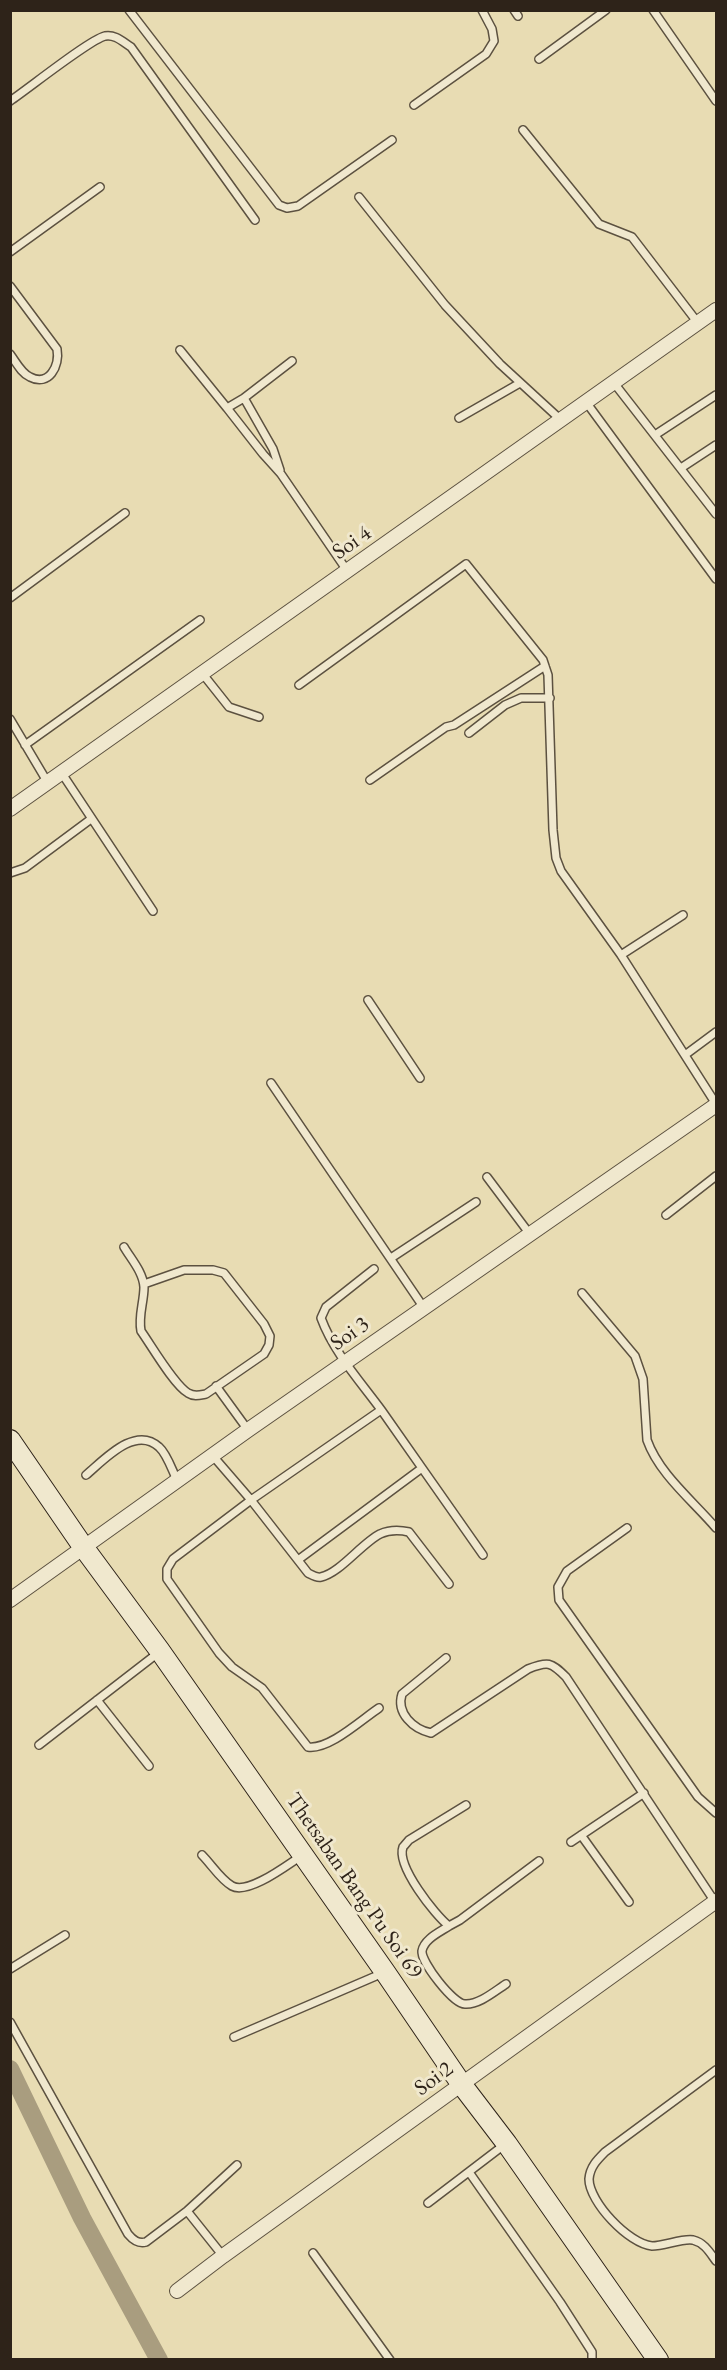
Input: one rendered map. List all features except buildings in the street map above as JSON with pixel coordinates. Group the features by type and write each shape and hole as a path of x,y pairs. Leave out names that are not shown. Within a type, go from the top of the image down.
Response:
{"street":[{"name":"Soi 4","path":"10,809 717,310"},
{"name":"Soi 3","path":"10,1600 248,1430 717,1104"},
{"name":"Thetsaban Bang Pu Soi 69","path":"10,1440 657,2360"},
{"name":"Soi 2","path":"177,2291 716,1902"}],"lane":[{"path":"129,10 279,205 286,208 298,206 392,140"},
{"path":"414,105 486,54 494,41 492,29 482,10"},
{"path":"539,58 606,10"},
{"path":"653,10 717,101"},
{"path":"10,101 88,46 104,36 114,36 130,47 255,220"},
{"path":"523,130 599,224 632,237 698,323"},
{"path":"10,252 100,187"},
{"path":"359,197 445,305 500,364 561,420"},
{"path":"10,286 57,349 59,360 57,369 39,379 31,378 24,373 10,354"},
{"path":"180,350 281,474 348,572"},
{"path":"227,408 244,398 292,361"},
{"path":"459,418 520,382"},
{"path":"614,383 715,509"},
{"path":"655,435 717,395"},
{"path":"244,398 273,449 281,474"},
{"path":"586,402 717,579"},
{"path":"681,468 717,446"},
{"path":"10,598 125,513"},
{"path":"299,685 466,564 545,666 550,698 553,830 556,858 561,871 621,955 717,1104"},
{"path":"25,745 200,620"},
{"path":"370,780 446,727 454,725 545,666"},
{"path":"202,673 229,707 259,717"},
{"path":"469,733 506,705 521,698 550,698"},
{"path":"11,720 48,783"},
{"path":"61,772 153,911"},
{"path":"10,873 25,868 91,819"},
{"path":"621,955 683,915"},
{"path":"368,1000 420,1078"},
{"path":"686,1055 717,1032"},
{"path":"271,1083 424,1308"},
{"path":"666,1215 717,1176"},
{"path":"487,1177 529,1233"},
{"path":"391,1258 476,1202"},
{"path":"124,1247 141,1274 144,1284 141,1331 188,1394 198,1396 206,1394 264,1354 270,1336 264,1324 224,1273 213,1270 184,1270 144,1284"},
{"path":"374,1269 326,1307 321,1318 345,1363 381,1410 483,1555"},
{"path":"582,1293 638,1362 643,1379 647,1440 651,1450 669,1475 717,1528"},
{"path":"216,1386 248,1430"},
{"path":"379,1708 330,1742 316,1748 308,1747 262,1688 232,1667 219,1653 167,1579 167,1569 173,1559 251,1500 381,1410"},
{"path":"86,1475 129,1442 139,1438 159,1447 177,1480"},
{"path":"213,1456 308,1573 315,1577 321,1577 381,1534 399,1530 409,1532 449,1584"},
{"path":"298,1560 422,1468"},
{"path":"627,1528 567,1571 558,1587 559,1600 698,1797 713,1812 717,1813"},
{"path":"39,1745 160,1651"},
{"path":"446,1658 402,1694 399,1702 401,1709 413,1726 431,1732 528,1669 542,1663 553,1664 566,1677 716,1902"},
{"path":"97,1700 149,1766"},
{"path":"571,1842 644,1793"},
{"path":"449,1926 430,1908 406,1868 404,1847 409,1840 466,1805"},
{"path":"581,1835 629,1902"},
{"path":"202,1855 231,1886 241,1889 256,1884 303,1855"},
{"path":"506,1984 478,2001 468,2005 460,2004 451,1997 423,1960 422,1951 427,1941 539,1861"},
{"path":"10,1969 65,1935"},
{"path":"234,2037 385,1972"},
{"path":"10,2022 133,2240 146,2242 187,2211 237,2165"},
{"path":"717,2070 605,2152 592,2167 589,2179 591,2190 616,2227 637,2242 652,2246 691,2240 704,2244 717,2261"},
{"path":"428,2203 507,2144"},
{"path":"469,2172 560,2302 592,2352 592,2360"},
{"path":"187,2211 223,2256"},
{"path":"313,2253 390,2360"}],"waterway":[{"path":"10,2069 82,2218 159,2360"}]}
